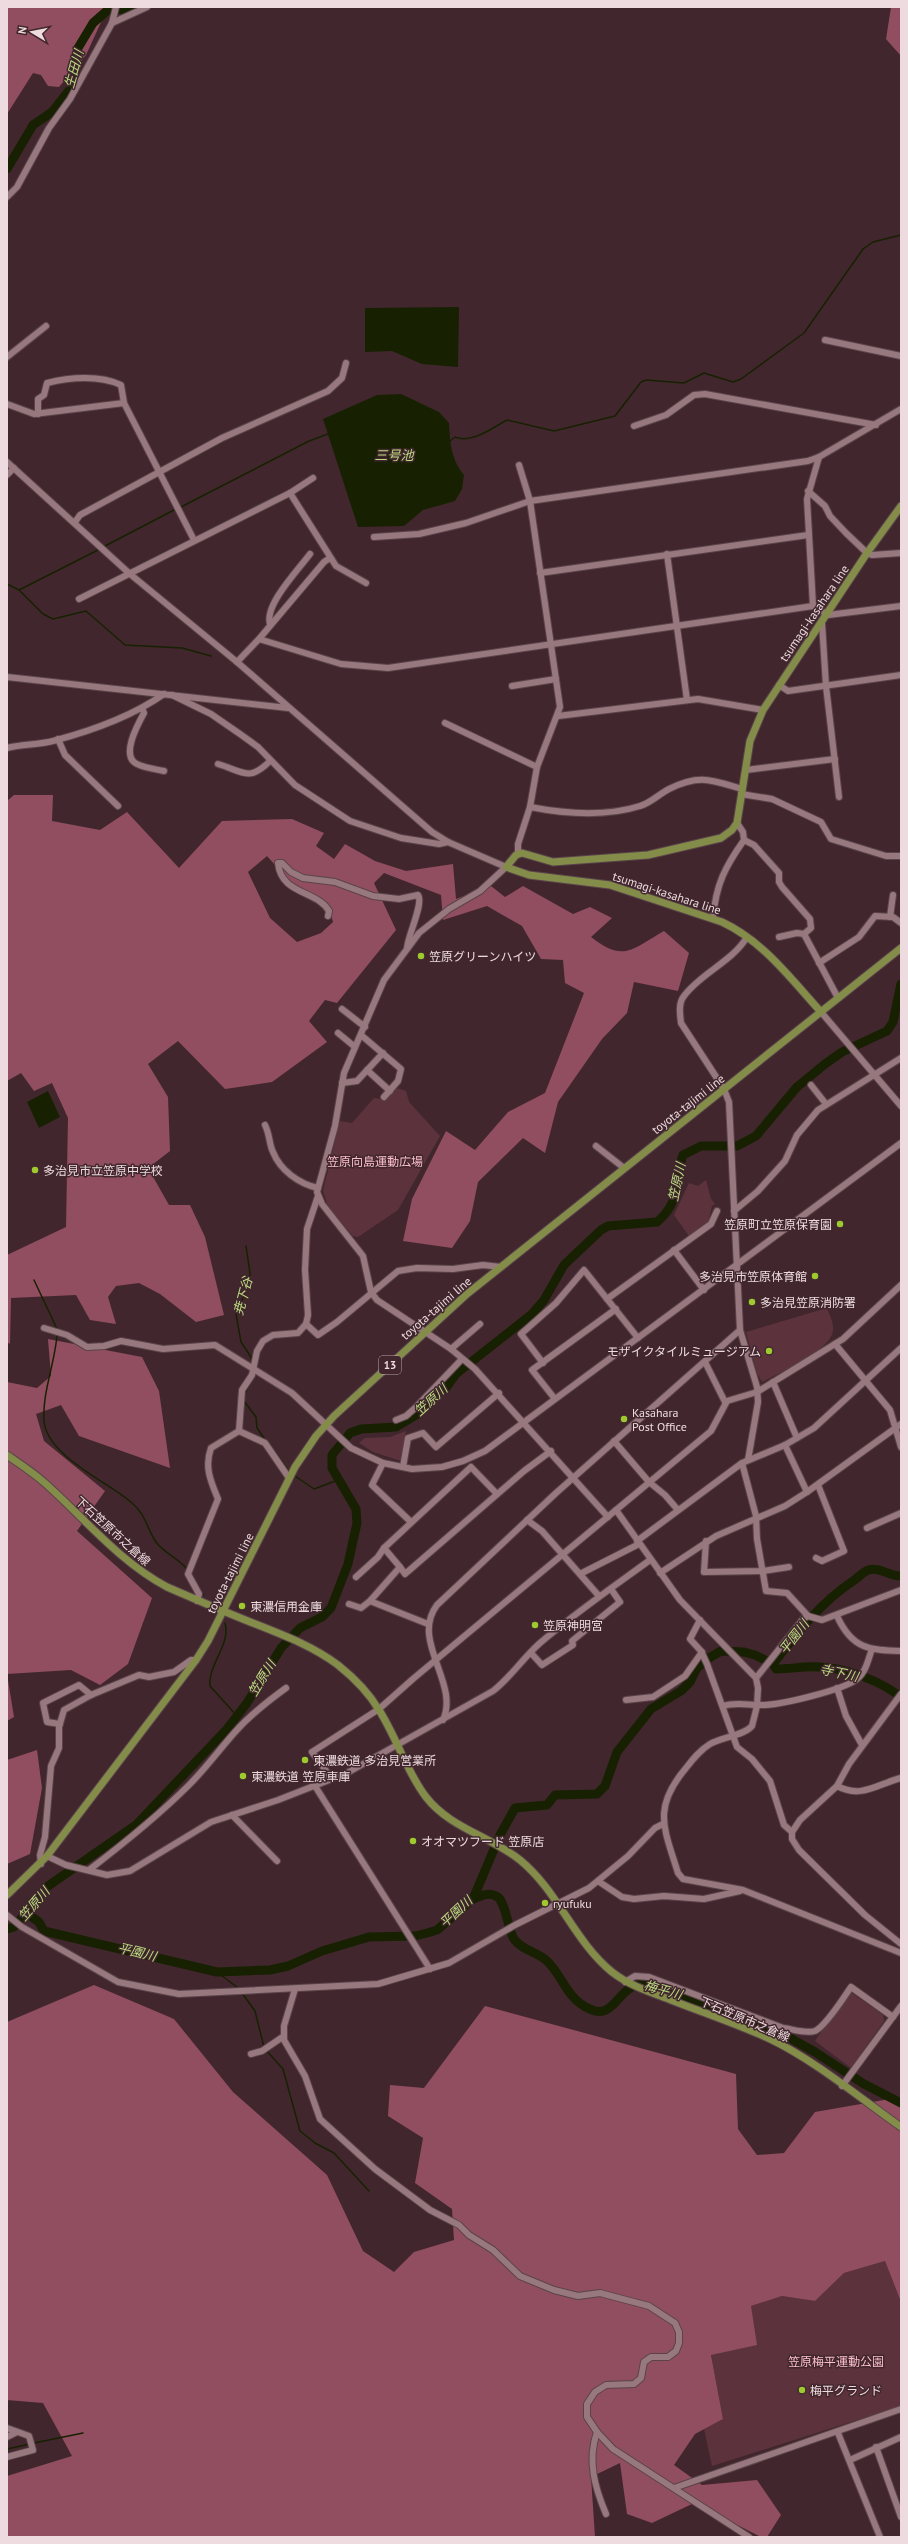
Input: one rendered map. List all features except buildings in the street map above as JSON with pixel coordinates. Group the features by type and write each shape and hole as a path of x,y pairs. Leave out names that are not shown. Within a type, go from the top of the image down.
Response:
{"main road":[{"name":"tsumagi-kasahara line","path":"518,854 526,853 553,862 641,856 684,848 721,838 732,830 737,823 754,727 779,685 828,615 867,553 901,506"},
{"path":"506,867 518,854"},
{"name":"tsumagi-kasahara line","path":"506,867 537,876 610,885 713,918 747,937 761,948 821,1012"},
{"name":"toyota-tajimi line","path":"7,1895 41,1864 196,1660 224,1611 289,1478 316,1436 425,1331 501,1267 901,948"},
{"name":"下石笠原市之倉線","path":"7,1455 45,1483 129,1563 167,1587 197,1601 282,1635 323,1654 340,1667 364,1689 379,1709 421,1790 434,1806 453,1821 502,1848 527,1866 559,1904 577,1933 600,1962 626,1982 640,1989 768,2038 789,2049 844,2083 901,2127"}],"street":[{"path":"7,197 17,187 112,23 116,7"},
{"path":"112,23 146,7"},
{"path":"7,357 46,326"},
{"path":"825,340 901,356"},
{"path":"74,522 80,515 160,473 222,438 328,391 342,378 346,363"},
{"path":"38,414 38,399 44,395 47,383 63,379 110,380 122,385 124,403 194,540"},
{"path":"634,426 666,415 694,395 705,394 876,425"},
{"path":"7,404 25,412 38,414 124,403"},
{"path":"374,537 426,533 466,523 530,501 808,461 819,457 901,409"},
{"path":"813,606 807,499 808,491 819,457"},
{"path":"7,462 130,574 237,662 393,800 448,842 506,867 480,891 450,908 424,927 384,980 361,1036 354,1047 342,1083 335,1126 318,1188 318,1196 307,1229 305,1270 308,1315 306,1324 298,1333 273,1335 263,1341 257,1351 254,1369 242,1390 239,1431"},
{"path":"518,854 518,844 530,807 537,766 558,716 560,707 530,501 519,465"},
{"path":"7,475 14,468"},
{"path":"79,599 290,493 313,478"},
{"path":"808,491 825,506 830,516 867,553 872,555 901,553"},
{"path":"290,493 336,566 366,583"},
{"path":"540,573 808,535"},
{"path":"270,624 269,619 277,597 310,554"},
{"path":"667,554 687,700"},
{"path":"237,662 324,562 330,558"},
{"path":"258,639 341,664 381,668 551,646 813,606 828,615 901,606"},
{"path":"822,623 826,686 839,796"},
{"path":"779,685 788,690 901,676"},
{"path":"7,677 288,708"},
{"path":"512,686 556,679"},
{"path":"7,748 22,744 58,740 125,716 142,708 164,694"},
{"path":"172,695 211,714 258,747 270,761 311,797 331,807 350,821 401,838 439,844 448,842"},
{"path":"558,716 698,699 763,710"},
{"path":"142,708 144,713 136,727 130,749 131,758 136,764 164,771"},
{"path":"446,723 537,766"},
{"path":"58,740 65,755 118,806"},
{"path":"746,770 835,759"},
{"path":"218,764 251,775 258,773 270,761"},
{"path":"530,807 570,813 606,812 648,804 668,790 690,781 705,778 742,792 772,800 821,822 831,839 886,856 901,856"},
{"path":"713,918 718,885 735,851 744,840 743,832 737,823"},
{"path":"744,840 754,845 780,873 779,882 782,887 810,919 811,928 804,934 797,933 778,937"},
{"path":"328,916 329,911 324,904 289,885 278,863 282,863 291,872 303,878 335,882 372,896 393,899 418,895 421,903 409,933 407,950"},
{"path":"890,917 893,895"},
{"path":"819,963 859,937 875,916 890,917 901,923"},
{"path":"804,934 838,998"},
{"path":"747,937 728,958 684,996 680,1010 681,1023 724,1089 729,1102 740,1330 757,1392 758,1402 745,1461 766,1591 787,1593 808,1616 822,1620 837,1616 901,1590"},
{"path":"342,1009 365,1027"},
{"path":"821,1012 901,1106"},
{"path":"338,1033 354,1047"},
{"path":"361,1036 393,1060 402,1072 390,1091 384,1097"},
{"path":"342,1083 354,1082 384,1053"},
{"path":"734,1211 762,1188 785,1161 797,1135 826,1104 901,1058"},
{"path":"367,1070 390,1091"},
{"path":"811,1085 826,1104"},
{"path":"265,1125 270,1137 272,1151 282,1168 308,1186 318,1188"},
{"path":"44,1328 66,1335 87,1347 104,1346 121,1340 163,1349 215,1345 229,1356 254,1369 292,1393 336,1435 352,1448 383,1463 403,1467 432,1468 463,1460 485,1450 704,1290 736,1264 901,1143"},
{"path":"596,1146 624,1168"},
{"path":"318,1196 363,1256 371,1292 385,1306 451,1349 475,1369 499,1393 608,1516"},
{"path":"607,1299 711,1224 717,1210"},
{"path":"674,1250 704,1290"},
{"path":"306,1324 318,1334 337,1322 371,1292 398,1271 408,1269 453,1269 483,1265 501,1267"},
{"path":"543,1362 521,1334 556,1303 584,1270 638,1338"},
{"path":"332,1779 312,1752 379,1709 711,1431 725,1402 757,1392 835,1344 901,1285"},
{"path":"555,1399 532,1370 616,1309"},
{"path":"451,1349 480,1324"},
{"path":"443,1720 446,1706 436,1661 430,1643 428,1624 433,1610 443,1597 574,1477 740,1330"},
{"path":"835,1344 887,1405 899,1426 901,1447"},
{"path":"580,1574 638,1543 678,1510 745,1461 785,1445 814,1428 901,1348"},
{"path":"396,1420 406,1416 415,1408 462,1359"},
{"path":"705,1362 725,1402"},
{"path":"773,1382 797,1438"},
{"path":"403,1467 408,1438 423,1433 436,1447 499,1393"},
{"path":"660,1573 706,1541 755,1519 807,1492 899,1426"},
{"path":"239,1431 265,1443 289,1478"},
{"path":"197,1601 199,1594 189,1571 218,1499 208,1472 211,1448 239,1431"},
{"path":"614,1441 649,1482 665,1495 678,1510"},
{"path":"785,1445 807,1492"},
{"path":"384,1548 405,1574 497,1494 551,1452"},
{"path":"383,1463 372,1485 411,1522"},
{"path":"356,1577 378,1557 384,1548 471,1466 497,1494"},
{"path":"816,1558 822,1561 844,1551 818,1485"},
{"path":"616,1510 650,1560 680,1600 736,1655 756,1678 758,1688 757,1706 752,1726 701,1750 673,1784 668,1794 663,1824 678,1874 684,1879 744,1890 901,1953"},
{"path":"867,1528 901,1513"},
{"path":"527,1520 542,1531 599,1596"},
{"path":"706,1541 704,1572 763,1571 789,1567"},
{"path":"47,1856 66,1865 107,1875 130,1871 211,1822 332,1779 398,1746 500,1685 531,1653 599,1596 611,1589 650,1560"},
{"path":"349,1604 361,1608 370,1601 400,1567"},
{"path":"531,1653 542,1665 573,1645 572,1641 620,1602 611,1589"},
{"path":"370,1601 428,1624"},
{"path":"756,1678 803,1619 808,1616"},
{"path":"837,1616 848,1634 862,1647 901,1651"},
{"path":"700,1620 690,1639 703,1654 708,1664 732,1735 740,1751 752,1759 770,1781 784,1825 792,1832"},
{"path":"723,1706 734,1702 757,1706 784,1703 837,1688 857,1680 862,1674 872,1649"},
{"path":"626,1700 653,1697 686,1676 703,1654"},
{"path":"41,1864 52,1766 59,1748 60,1724 64,1710 91,1694 139,1675 149,1677 174,1672 190,1660 196,1660"},
{"path":"60,1724 47,1722 43,1703 79,1685 91,1694"},
{"path":"88,1870 131,1838 182,1792 213,1761 235,1732 262,1706 286,1688"},
{"path":"837,1688 846,1716 862,1745"},
{"path":"901,1694 862,1745 838,1786 800,1820 792,1832 792,1839 799,1850 864,1915 901,1944"},
{"path":"838,1786 846,1791 860,1792 901,1778"},
{"path":"315,1786 430,1969"},
{"path":"232,1815 277,1861"},
{"path":"9,1917 22,1927 118,1982 179,1994 378,1984 430,1969 462,1956 515,1925 559,1904 598,1881 628,1856 655,1828 663,1824"},
{"path":"598,1881 622,1897 634,1899 664,1896 704,1899 744,1890"},
{"path":"626,1982 635,1976 649,1977 783,2028 802,2031 815,2031 825,2022 851,1987 893,2017"},
{"path":"294,1989 284,2026 284,2036 305,2076 320,2119 375,2169 430,2210 459,2225 469,2235 500,2256 514,2272 520,2276 578,2296 600,2293 649,2306 674,2323 679,2332 679,2343 676,2351 668,2356 651,2357 644,2362 641,2378 634,2384 606,2385 595,2392 587,2404 587,2417 597,2432 613,2449 749,2537"},
{"path":"844,2083 901,2006"},
{"path":"251,2054 264,2049 284,2036"},
{"path":"674,2488 838,2433 901,2409"},
{"path":"7,2428 29,2436 32,2440 33,2448 33,2450 7,2457"},
{"path":"7,2437 17,2432"},
{"path":"597,2432 593,2443 593,2478 606,2514"},
{"path":"838,2433 880,2537"},
{"path":"850,2460 876,2447 901,2438"},
{"path":"876,2447 901,2517"}],"green space":[{"name":"笠原向島運動広場","path":"397,1088 406,1091 409,1102 440,1136 398,1210 358,1237 353,1236 328,1206 323,1191 340,1121 352,1123 374,1098 382,1099"},
{"path":"706,1180 711,1199 715,1204 712,1206 708,1223 689,1236 674,1215 689,1183 698,1186"},
{"path":"827,1308 833,1330 831,1337 824,1345 804,1360 762,1382 757,1373 746,1332"},
{"path":"406,1431 401,1461 373,1452 359,1443 365,1438 390,1437"},
{"path":"849,1991 883,2015 884,2021 851,2068 815,2041"},
{"name":"笠原梅平運動公園","path":"885,2261 901,2302 901,2406 712,2466 704,2429 723,2419 711,2355 751,2306 782,2296 815,2301 844,2273"}],"shaded area":[{"path":"7,7 108,7 86,55 59,87 48,86 41,75 33,73 7,114"},
{"path":"891,7 901,7 901,56 886,39"},
{"path":"14,795 53,795 52,821 100,830 127,812 179,868 222,821 292,819 324,833 316,846 334,859 345,844 375,861 406,871 453,864 456,899 491,886 505,897 523,886 573,914 590,907 612,918 591,937 612,950 620,951 636,948 664,931 689,953 678,991 634,982 627,1013 602,1039 558,1102 545,1153 523,1138 478,1182 470,1221 452,1248 403,1241 412,1199 446,1131 475,1150 508,1112 545,1093 584,993 565,983 563,960 541,959 522,926 487,906 443,920 441,895 384,873 374,883 396,930 337,1003 325,1000 309,1021 327,1042 272,1082 225,1089 178,1041 148,1064 168,1097 170,1151 148,1168 169,1205 190,1205 205,1237 224,1315 196,1322 160,1294 139,1283 116,1286 108,1297 116,1324 90,1320 76,1295 11,1298 10,1344 7,1342 7,1255 66,1227 68,1118 52,1083 34,1091 21,1073 7,1081 7,801","holes":["267,856 292,884 328,903 333,922 321,933 297,942 270,918 248,872"]},
{"path":"48,1339 142,1357 159,1391 170,1468 79,1436 61,1405 36,1414 44,1441 105,1491 77,1531 152,1598 128,1664 100,1685 71,1670 7,1674 7,1382 37,1388 51,1376"},
{"path":"7,1674 14,1717 7,1721"},
{"path":"37,1750 42,1788 30,1854 7,1864 7,1760"},
{"path":"94,1985 174,2019 233,2092 327,2175 363,2251 394,2272 414,2252 454,2240 452,2209 415,2183 423,2138 388,2116 390,2085 424,2088 485,2006 736,2074 738,2129 757,2155 784,2153 815,2112 901,2097 901,2302 885,2261 844,2273 815,2301 782,2296 751,2306 757,2345 711,2355 723,2419 695,2434 674,2465 702,2485 757,2480 781,2515 767,2537 761,2537 694,2503 652,2523 627,2514 620,2463 591,2477 595,2537 7,2537 7,2476 72,2456 43,2403 7,2400 7,2022"}],"water":[{"path":"459,307 458,367 422,364 392,351 365,352 365,308"},
{"name":"三号池","path":"401,394 439,412 449,423 454,457 464,475 462,489 455,501 423,510 404,526 358,527 323,419 377,395"},
{"path":"48,1091 60,1117 39,1128 27,1102"}],"waterway":[{"name":"生田川","path":"7,169 33,125 52,112 71,88 78,48 93,23 109,9 130,10 137,7"},
{"path":"450,441 455,437 462,439 475,437 507,420 554,431 615,416 641,382 646,380 684,383 704,373 733,382 741,379 804,333 863,249 873,242 901,235"},
{"path":"179,508 309,441 328,434"},
{"path":"103,547 176,509"},
{"path":"19,590 100,549"},
{"path":"7,584 19,590 43,614 53,619 86,611 125,645 182,648 211,656"},
{"name":"笠原川","path":"7,1929 14,1927 48,1886 136,1825 227,1729 247,1703 281,1648 300,1628 322,1617 331,1608 348,1564 357,1523 356,1509 332,1468 332,1455 350,1433 361,1429 396,1427 418,1414 438,1391 446,1388 456,1374 532,1314 544,1300 564,1265 601,1230 608,1226 657,1222 665,1214 674,1199 683,1155 701,1146 737,1146 756,1136 797,1087 825,1064 842,1052 887,1031 893,1022 901,984"},
{"name":"尭下谷","path":"246,1246 250,1273 249,1284 236,1314 241,1342 251,1357 252,1362"},
{"path":"34,1280 58,1331"},
{"path":"57,1335 44,1410 44,1421 48,1434 56,1446 68,1458 133,1504 144,1517 159,1546 188,1570"},
{"name":"尭下谷","path":"250,1383 245,1393 244,1401 256,1417 257,1428 266,1441"},
{"name":"尭下谷","path":"275,1452 288,1470"},
{"name":"尭下谷","path":"295,1476 314,1489 338,1480"},
{"name":"平園川","path":"773,1664 800,1630 820,1609 830,1599 864,1572 877,1569 893,1575 901,1576"},
{"path":"190,1573 203,1595"},
{"path":"225,1623 225,1639 212,1670 210,1686 237,1716"},
{"name":"平園川","path":"25,1912 39,1922 44,1931 217,1972 270,1970 288,1966 322,1951 369,1937 415,1936 437,1930 473,1899 500,1835 515,1808 547,1805 555,1795 597,1794 605,1786 617,1752 651,1709 681,1691 690,1682 697,1668 709,1658 721,1651 744,1652 755,1655 773,1664 776,1669 814,1667 841,1670 863,1676 893,1691 901,1697"},
{"name":"梅平川","path":"473,1899 487,1894 496,1896 502,1903 512,1934 517,1943 547,1961 556,1971 571,1995 581,2004 593,2010 602,2011 610,2008 629,1989 638,1984 650,1984 749,2019 783,2034 815,2052 864,2084 901,2103"},
{"path":"217,1972 238,1988"},
{"path":"242,1993 255,2011 264,2047"},
{"path":"266,2050 283,2069 300,2131 315,2143 334,2153 369,2191"},
{"path":"34,2443 83,2433"},
{"path":"7,2449 30,2444"}],"place":[{"name":"笠原グリーンハイツ","path":"421,956"},
{"name":"多治見市立笠原中学校","path":"35,1170"},
{"name":"笠原町立笠原保育園","path":"840,1224"},
{"name":"多治見市笠原体育館","path":"815,1276"},
{"name":"多治見笠原消防署","path":"752,1302"},
{"name":"モザイクタイルミュージアム","path":"769,1351"},
{"name":"Kasahara Post Office","path":"624,1419"},
{"name":"東濃信用金庫","path":"242,1606"},
{"name":"笠原神明宮","path":"535,1625"},
{"name":"東濃鉄道 多治見営業所","path":"305,1760"},
{"name":"東濃鉄道 笠原車庫","path":"243,1776"},
{"name":"オオマツフード 笠原店","path":"413,1841"},
{"name":"ryufuku","path":"545,1903"},
{"name":"梅平グランド","path":"802,2390"}],"water label":[{"name":"寺下川","path":"839,1673"}]}
